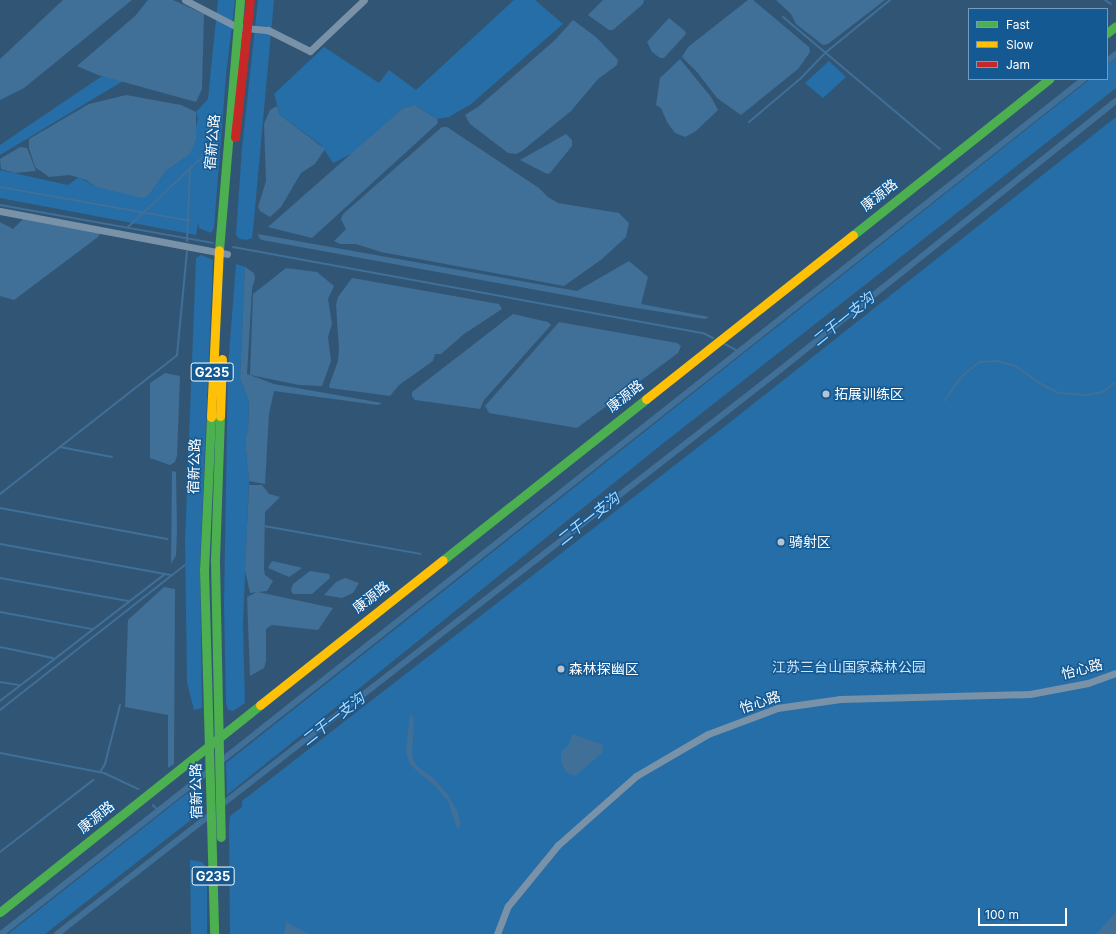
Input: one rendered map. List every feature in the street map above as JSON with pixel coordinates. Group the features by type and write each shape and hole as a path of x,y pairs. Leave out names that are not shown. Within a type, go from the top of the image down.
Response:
{"main road":[{"name":"宿新公路","path":"214,934 204,569 222,253 240,0"},
{"name":"宿新公路","path":"223,934 219,758 220,735 215,562 222,253 250,0"},
{"path":"1108,32 1116,26"},
{"name":"康源路","path":"0,912 210,745 220,735 1048,80"}],"street":[{"path":"185,0 237,27 268,30 310,51 364,0"},
{"path":"0,210 222,253"},
{"name":"怡心路","path":"496,934 508,906 558,845 636,776 708,734 777,708 840,699 1030,694 1088,682 1116,673"}],"green space":[{"path":"218,0 235,0 226,75 214,228 211,233 199,228 198,222 196,235 0,198 0,170 68,185 79,177 96,187 148,196 166,171 190,154 198,118 196,112 208,99"},
{"path":"258,0 274,0 253,230 252,238 246,240 239,239 236,235 242,148"},
{"path":"514,0 535,0 563,24 471,104 449,117 437,119 415,105 403,108 355,152 333,163 321,145 280,115 274,94 324,47 379,83 389,70 416,90"},
{"path":"1116,58 1116,88 661,445 227,795 226,763 1089,80 1108,80 1108,64"},
{"path":"829,61 846,77 823,98 805,83"},
{"path":"102,76 123,81 0,155 0,145"},
{"name":"江苏三台山国家森林公园","path":"1116,117 1116,934 230,934 229,826 230,816 242,807 242,801 724,427"},
{"path":"201,255 213,260 200,564 202,708 194,710 187,682 185,542 196,258"},
{"path":"236,264 245,267 240,378 249,401 248,431 245,439 249,481 243,624 245,703 233,711 228,710 226,703 224,606 228,368"},
{"path":"200,783 201,812 45,934 8,934"},
{"path":"190,860 202,862 207,868 207,934 191,934"}],"shaded area":[{"path":"63,0 132,0 24,88 0,100 0,59"},
{"path":"148,0 173,0 204,14 202,89 196,102 98,75 77,66 135,16"},
{"path":"603,0 644,0 643,4 613,30 609,30 588,15"},
{"path":"748,0 753,0 809,47 810,52 798,69 741,115 717,98 697,72 682,57 688,47"},
{"path":"776,0 885,0 828,44 823,45 796,24 791,14"},
{"path":"669,18 686,32 664,58 660,58 652,52 647,42"},
{"path":"573,20 596,37 618,60 617,65 598,79 571,111 522,151 516,154 508,153 470,124 465,115 478,107 555,40"},
{"path":"680,59 711,97 718,110 696,131 685,137 675,133 667,122 661,108 656,105 660,78"},
{"path":"126,95 181,105 196,112 196,139 190,154 166,171 148,196 142,198 96,187 86,180 70,175 49,177 35,167 29,148 29,139 89,104"},
{"path":"415,105 437,119 438,123 312,238 268,227 403,108"},
{"path":"277,106 280,115 325,149 315,164 301,173 281,207 270,217 260,211 258,207 266,181 264,124 270,110"},
{"path":"442,127 447,127 539,188 548,197 558,203 619,213 629,223 626,237 602,259 564,286 381,252 356,244 340,244 334,241 346,229 341,219 343,214"},
{"path":"566,134 572,140 572,146 550,173 547,174 520,160"},
{"path":"20,147 27,148 36,171 15,173 1,169 0,159"},
{"path":"25,217 101,232 98,237 14,300 0,296 0,222 13,229"},
{"path":"258,234 577,291 629,261 648,277 641,304 709,317 705,319 624,306 262,240 259,238"},
{"path":"245,267 254,273 255,278 252,289 247,374 274,384 382,403 378,405 274,391 269,414 265,484 249,481 245,439 248,431 249,401 240,378"},
{"path":"286,268 317,272 334,286 328,299 332,324 328,337 331,361 322,386 299,385 250,375 253,294"},
{"path":"352,278 499,304 502,309 464,334 441,354 435,354 433,361 399,385 390,396 330,388 329,386 338,361 339,350 336,305 338,297"},
{"path":"513,314 548,322 551,325 484,400 480,409 415,400 412,396 412,392"},
{"path":"559,322 677,343 681,346 678,353 577,428 489,413 485,406"},
{"path":"165,373 180,376 177,456 175,462 170,465 150,458 150,383"},
{"path":"172,471 176,472 177,530 176,555 171,564"},
{"path":"249,485 262,485 269,494 280,497 265,512 264,569 265,575 273,581 267,591 258,592 333,608 318,630 272,625 266,629 266,661 264,668 250,676 247,597 257,592 250,593 245,570"},
{"path":"272,561 302,568 289,577 268,568"},
{"path":"310,571 329,574 330,578 312,594 293,594 291,590 293,584"},
{"path":"345,578 359,583 353,593 342,598 324,595 336,582"},
{"path":"164,587 175,589 174,764 168,768 168,715 125,707 128,620"},
{"path":"410,712 414,720 412,756 417,766 432,777 448,795 458,812 461,826 457,829 448,801 436,787 410,765 406,751"},
{"path":"572,734 604,745 602,753 575,776 566,772 561,762 561,752 569,745"},
{"path":"1116,912 1116,934 1096,934 1107,922"},
{"path":"286,922 307,933 309,934 284,934"}],"waterway":[{"path":"749,122 800,79 825,53 890,0"},
{"path":"1105,0 1111,4"},
{"path":"783,17 940,149"},
{"path":"1108,60 1116,54"},
{"path":"221,761 1083,80"},
{"name":"二干一支沟","path":"220,806 780,370 1116,101"},
{"path":"128,227 210,150"},
{"path":"187,241 190,170"},
{"path":"0,187 190,221"},
{"path":"0,205 213,243"},
{"path":"233,247 703,333 713,338"},
{"path":"0,494 177,355 187,251"},
{"path":"723,343 739,352"},
{"path":"944,401 962,376 979,362 997,361 1016,366 1039,383 1059,393 1087,395 1103,392 1116,382"},
{"path":"60,447 112,457"},
{"path":"0,508 167,539"},
{"path":"264,526 421,554"},
{"path":"0,544 165,574"},
{"path":"0,710 185,565"},
{"path":"0,701 165,574 171,575"},
{"path":"0,578 128,601"},
{"path":"0,612 92,629"},
{"path":"0,647 53,658"},
{"path":"0,682 20,685"},
{"path":"100,772 105,764 120,705"},
{"path":"0,753 104,773 138,789"},
{"path":"1,934 209,771"},
{"path":"0,852 93,780"},
{"path":"153,805 158,811"},
{"name":"二干一支沟","path":"57,934 210,815"}],"traffic: fast":[{"path":"219,250 240,0"},
{"path":"1108,32 1116,26"},
{"path":"853,235 1048,80"},
{"path":"443,560 646,399"},
{"path":"220,416 215,562 221,837"},
{"path":"211,417 204,569 214,934"},
{"path":"0,912 260,705"}],"traffic: slow":[{"path":"646,399 853,235"},
{"path":"211,417 219,250"},
{"path":"220,416 222,359"},
{"path":"260,705 443,560"}],"traffic: jam":[{"path":"235,137 250,0"}],"place":[{"name":"拓展训练区","path":"826,394"},
{"name":"骑射区","path":"781,542"},
{"name":"森林探幽区","path":"561,669"}]}
